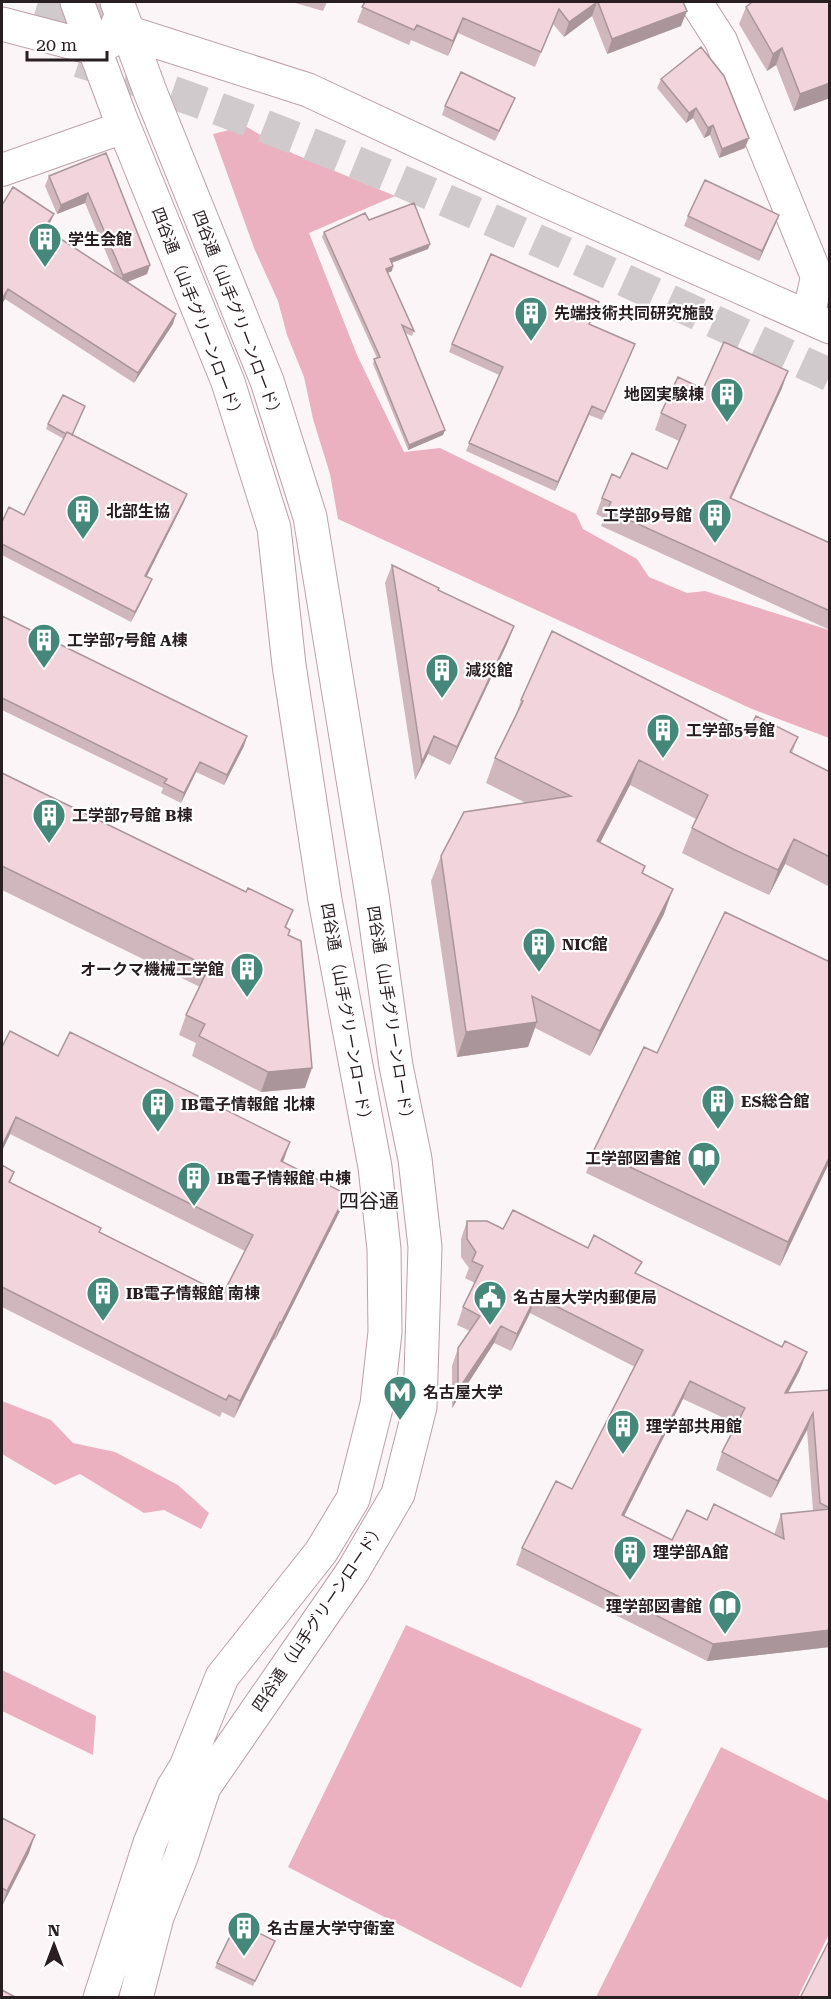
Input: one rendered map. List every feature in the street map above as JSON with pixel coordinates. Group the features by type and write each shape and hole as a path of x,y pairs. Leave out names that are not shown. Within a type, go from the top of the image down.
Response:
{"street":[{"name":"四谷通 （山手グリーンロード）","path":"77,2 124,127 228,382 274,528 289,664 325,900 375,1167 384,1249 385,1332 377,1404 353,1499 321,1552 222,1677 186,1767 173,1788 150,1843 100,1998"},
{"path":"92,2 130,33 308,90 543,199 819,322 817,277 721,41 696,2"},
{"name":"四谷通（山手グリーンロード）","path":"117,2 151,94 267,381 310,517 372,895 396,1066 415,1159 425,1247 420,1407 398,1494 353,1571 204,1787 181,1857 157,1917 136,1998"},
{"path":"2,24 93,48 130,33"},
{"path":"2,170 124,127"}],"shaded area":[{"path":"245,126 294,154 395,196 309,233 357,355 404,452 440,448 576,514 583,529 637,559 649,577 687,593 705,591 829,630 829,738 752,709 338,519 330,474 313,419 304,377 287,335 278,301 254,248 213,134"},
{"path":"2,1401 51,1420 73,1443 115,1452 178,1485 209,1513 201,1529 164,1510 144,1513 80,1474 55,1485 2,1454"},
{"path":"406,1625 642,1729 521,1988 288,1867"},
{"path":"2,1670 96,1716 93,1755 2,1711"},
{"path":"721,1747 829,1801 829,1934 798,1997 596,1997"}],"building":[{"path":"365,2 597,2 569,22 559,9 541,52 463,18 453,41 417,25 414,30 362,7"},
{"path":"598,2 683,2 687,11 612,39"},
{"path":"752,2 830,2 830,83 800,94 782,48 773,54 746,7"},
{"path":"701,47 724,76 749,138 722,149 713,125 708,128 696,108 689,113 661,79"},
{"path":"461,72 515,98 499,131 445,106"},
{"path":"106,153 150,265 123,275 88,193 61,205 49,176"},
{"path":"705,180 779,215 762,251 688,216"},
{"name":"学生会館","path":"13,187 54,214 44,228 176,314 138,373 8,289 2,299 2,205"},
{"path":"414,203 430,244 390,259 393,266 386,269 414,331 402,325 445,430 409,445 374,359 380,357 324,232 365,213 369,220"},
{"name":"先端技術共同研究施設","path":"491,254 599,302 589,324 635,344 605,412 592,406 558,482 469,443 503,367 452,344"},
{"path":"724,342 788,371 730,498 830,543 830,611 607,510 611,502 602,498 612,474 620,478 632,453 667,469 686,425 661,413 678,377 703,389"},
{"path":"63,395 85,406 72,435 48,424"},
{"name":"北部生協","path":"67,432 187,494 145,576 152,579 135,612 2,544 2,522 9,507 24,515"},
{"name":"減災館","path":"392,565 514,626 457,747 434,736 422,762"},
{"name":"工学部7号館 A棟","path":"2,616 247,736 227,775 200,762 184,793 164,783 167,779 2,698"},
{"path":"552,631 748,731 756,716 798,737 790,752 830,772 830,857 794,839 778,870 733,849 692,828 708,795 639,760 597,841 645,866 642,873 673,889 600,1031 532,996 537,1022 466,1032 441,856 464,812 571,796 495,758 523,701 521,700"},
{"path":"2,773 246,892 248,888 293,910 285,927 290,930 288,935 301,941 312,1068 268,1072 199,1036 205,1024 186,1015 209,967 2,866"},
{"name":"ES総合館","path":"725,912 830,962 830,1156 788,1242 594,1150 644,1047 657,1053"},
{"path":"10,1031 58,1056 70,1032 290,1142 281,1161 346,1194 240,1401 229,1395 226,1400 2,1287 2,1165 14,1172 9,1182 101,1228 99,1232 223,1294 253,1235 16,1117 2,1146 2,1047"},
{"path":"513,1210 588,1248 594,1235 642,1262 635,1273 782,1347 785,1341 807,1352 785,1393 830,1390 830,1508 820,1503 813,1413 778,1481 722,1452 745,1408 690,1381 622,1515 672,1540 687,1510 707,1520 714,1504 784,1539 781,1514 830,1509 830,1630 713,1644 522,1548 556,1481 572,1489 643,1350 536,1296 517,1334 501,1326 458,1390 458,1348 480,1316 463,1307 483,1266 472,1261 476,1252 467,1239 467,1221 487,1221 503,1229"},
{"path":"2,1818 35,1835 7,1891 2,1888"},
{"name":"名古屋大学守衛室","path":"237,1922 275,1941 255,1981 217,1963"},
{"path":"830,1939 830,1998 800,1998"},
{"path":"2,1990 17,1998 2,1998"}],"tunnel":[{"path":"38,2 105,23"},
{"path":"79,61 176,93 365,166 552,247 830,375"}],"place":[{"name":"学生会館","path":"45,268"},
{"name":"先端技術共同研究施設","path":"531,342"},
{"name":"地図実験棟","path":"727,423"},
{"name":"北部生協","path":"83,540"},
{"name":"工学部9号館","path":"715,544"},
{"name":"工学部7号館 A棟","path":"44,669"},
{"name":"減災館","path":"442,699"},
{"name":"工学部5号館","path":"663,759"},
{"name":"工学部7号館 B棟","path":"49,844"},
{"name":"NIC館","path":"539,973"},
{"name":"オークマ機械工学館","path":"247,998"},
{"name":"ES総合館","path":"718,1130"},
{"name":"IB電子情報館 北棟","path":"158,1133"},
{"name":"工学部図書館","path":"704,1187"},
{"name":"IB電子情報館 中棟","path":"194,1207"},
{"name":"IB電子情報館 南棟","path":"103,1322"},
{"name":"名古屋大学内郵便局","path":"490,1326"},
{"name":"名古屋大学","path":"400,1421"},
{"name":"理学部共用館","path":"623,1455"},
{"name":"理学部A館","path":"630,1581"},
{"name":"理学部図書館","path":"725,1635"},
{"name":"名古屋大学守衛室","path":"244,1957"}],"district":[{"name":"四谷通","path":"369,1201"}]}
